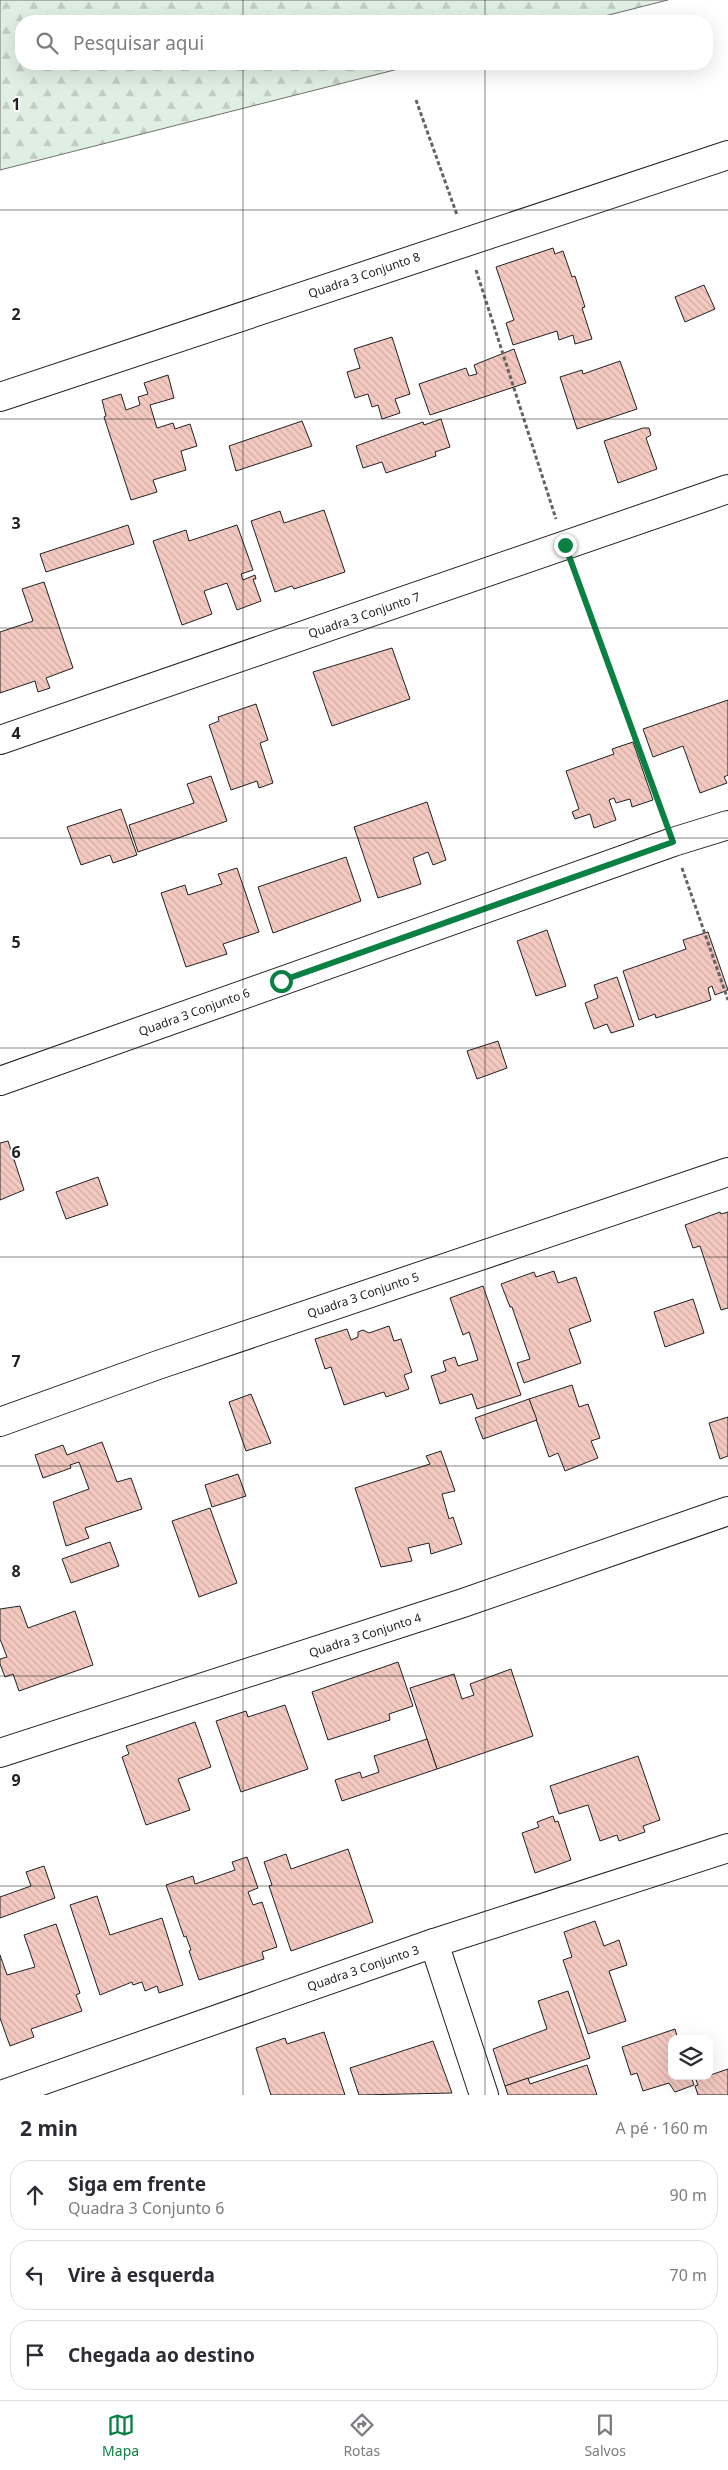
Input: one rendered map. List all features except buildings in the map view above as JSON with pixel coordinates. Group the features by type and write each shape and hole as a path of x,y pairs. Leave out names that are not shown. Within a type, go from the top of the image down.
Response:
{"street":[{"name":"Quadra 3 Conjunto 8","path":"0,397 466,241 728,156"},
{"name":"Quadra 3 Conjunto 7","path":"0,740 728,489"},
{"name":"Quadra 3 Conjunto 6","path":"0,1081 728,824"},
{"name":"Quadra 3 Conjunto 5","path":"0,1422 167,1362 728,1172"},
{"name":"Quadra 3 Conjunto 4","path":"0,1753 454,1606 728,1511"},
{"name":"Quadra 3 Conjunto 3","path":"0,2095 434,1942 728,1848"},
{"path":"434,1942 484,2095"}],"path":[{"path":"416,100 466,241 565,545 673,842 728,1000"}],"green space":[{"path":"0,0 668,0 609,15 15,15 15,70 394,70 0,170"}],"route":[{"path":"281,981 673,842 565,545"}]}
